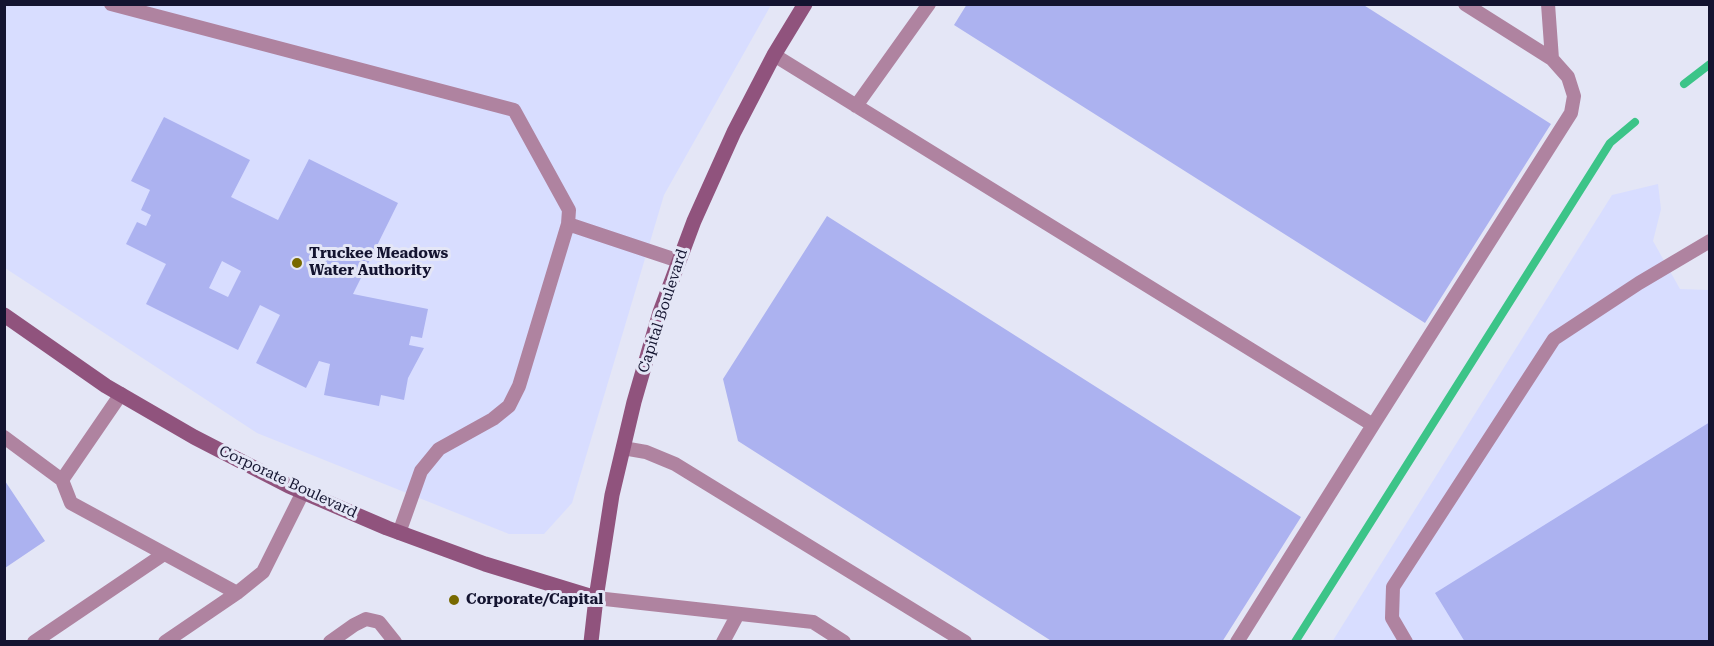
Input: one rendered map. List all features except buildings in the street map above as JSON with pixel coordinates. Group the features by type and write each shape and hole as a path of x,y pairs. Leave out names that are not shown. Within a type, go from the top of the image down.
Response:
{"street":[{"name":"Capital Boulevard","path":"591,642 612,495 633,402 660,312 694,221 734,132 804,4"},
{"name":"Corporate Boulevard","path":"4,315 121,394 194,437 303,492 399,533 485,564 596,598"}],"lane":[{"path":"111,4 514,110 569,210 568,224 519,386 509,406 493,419 439,449 421,471 399,533"},
{"path":"856,106 929,4"},
{"path":"1237,642 1571,113 1574,96 1568,77 1552,59 1465,4"},
{"path":"1548,4 1552,59"},
{"path":"774,56 1373,425"},
{"path":"568,224 679,261"},
{"path":"1406,642 1392,618 1393,586 1554,339 1639,283 1710,241"},
{"path":"62,480 121,394"},
{"path":"4,437 62,480 71,503 237,593"},
{"path":"623,448 646,452 675,464 965,642"},
{"path":"165,642 237,593 263,572 303,492"},
{"path":"34,642 164,554"},
{"path":"596,598 813,622 844,642"},
{"path":"723,642 738,614"},
{"path":"330,642 366,619 379,622 395,642"}],"shaded area":[{"path":"4,5 771,5 664,195 572,503 544,534 509,534 257,433 5,268"},
{"path":"1658,184 1661,209 1653,241 1680,289 1709,290 1709,641 1332,642 1612,195"}],"waterway":[{"path":"1684,84 1710,64"},
{"path":"1295,642 1610,143 1635,122"}],"place":[{"name":"Truckee Meadows Water Authority","path":"297,263"},
{"name":"Corporate/Capital","path":"454,600"}]}
